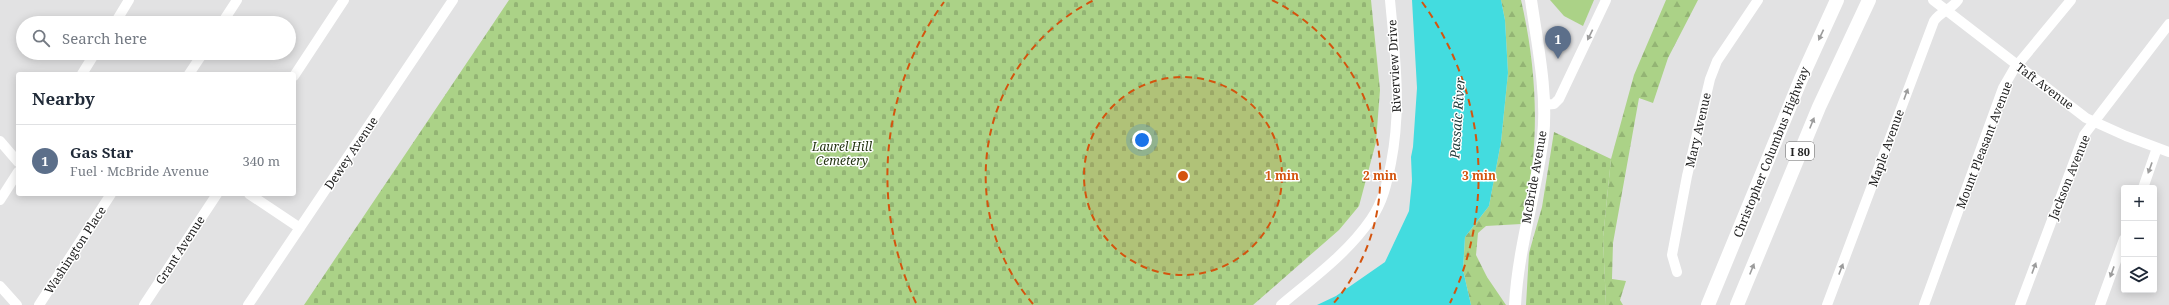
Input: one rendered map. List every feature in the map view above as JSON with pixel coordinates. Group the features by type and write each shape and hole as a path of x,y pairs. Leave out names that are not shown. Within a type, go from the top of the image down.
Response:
{"highway":[{"name":"Christopher Columbus Highway","path":"1708,305 1801,79 1838,0"},
{"name":"I 80","path":"1737,305 1818,107 1869,0"}],"main road":[{"name":"McBride Avenue","path":"1515,305 1521,246 1533,195 1543,135 1543,105 1539,56 1531,0"}],"street":[{"path":"120,16 130,0"},
{"path":"227,16 237,0"},
{"path":"296,73 344,0"},
{"name":"Dewey Avenue","path":"248,305 453,0"},
{"name":"Riverview Drive","path":"1281,305 1354,240 1371,219 1383,195 1394,146 1398,114 1398,81 1390,0"},
{"path":"1543,105 1554,104 1559,99 1606,0"},
{"name":"Mary Avenue","path":"1677,272 1672,255 1689,164 1710,79 1717,61 1758,0"},
{"name":"Taft Avenue","path":"1933,0 2017,66 2094,122 2169,152"},
{"name":"Maple Avenue","path":"1827,305 1930,31 1939,14 1953,6 1958,0"},
{"name":"Mount Pleasant Avenue","path":"1924,305 2003,88 2017,66 2071,0"},
{"name":"Jackson Avenue","path":"2020,305 2081,141 2169,25"},
{"path":"83,72 91,60"},
{"path":"190,72 198,60"},
{"path":"0,141 16,160"},
{"path":"2144,185 2157,148"},
{"path":"0,200 16,175"},
{"name":"Washington Place","path":"39,305 110,196"},
{"name":"Grant Avenue","path":"144,305 216,196"},
{"path":"252,196 300,228"},
{"path":"2100,305 2121,247"},
{"path":"0,286 17,305"}],"green space":[{"name":"Laurel Hill Cemetery","path":"509,0 1371,0 1380,90 1376,142 1359,206 1339,230 1253,305 304,305"},
{"path":"1501,0 1521,0 1529,39 1535,98 1533,158 1521,224 1486,226 1478,233 1476,255 1487,277 1506,305 1471,305 1463,270 1465,237 1489,206 1501,142 1508,73 1505,20"},
{"path":"1550,0 1594,0 1583,26 1564,16"},
{"path":"1666,0 1698,0 1668,58 1653,103 1639,98 1613,243 1612,279 1626,281 1620,300 1623,305 1606,305 1603,238 1611,159 1634,75"},
{"path":"1554,132 1611,159 1603,238 1606,305 1526,305 1529,253 1542,207"}],"water":[{"name":"Passaic River","path":"1412,0 1501,0 1505,20 1508,73 1501,142 1489,206 1465,237 1463,270 1471,305 1317,305 1336,296 1385,262 1409,211 1412,181 1411,157 1417,88"}],"place":[{"name":"Gas Star","path":"1558,59"}]}
